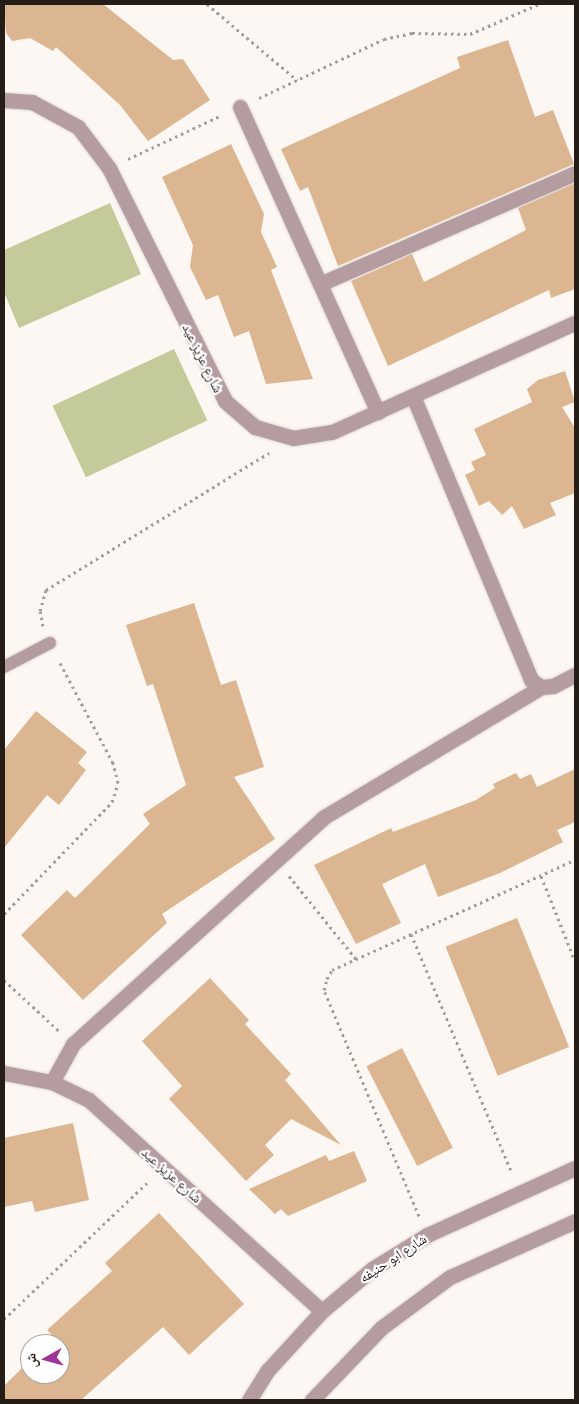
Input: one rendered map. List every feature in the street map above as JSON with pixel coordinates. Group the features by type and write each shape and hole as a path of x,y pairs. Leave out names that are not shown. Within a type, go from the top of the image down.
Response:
{"street":[{"name":"شارع عزيز عيد","path":"4,100 32,102 78,127 109,168 225,401 255,427 292,438 332,432 575,322"},
{"path":"240,107 378,412"},
{"path":"320,284 575,173"},
{"path":"413,396 531,680 541,687"},
{"path":"52,1082 73,1044 277,861 350,799 541,687 575,676"},
{"name":"شارع عزيز عيد","path":"4,1073 52,1082 89,1100 322,1311"},
{"name":"شارع ابو حنيفه","path":"249,1400 268,1370 322,1311 372,1269 427,1235 575,1168"},
{"path":"312,1400 381,1328 450,1278 575,1221"}],"lane":[{"path":"4,667 50,643"}],"path":[{"path":"207,4 297,80"},
{"path":"109,168 384,40 412,33 470,34 539,4"},
{"path":"4,914 112,802 118,783 114,763 50,643 40,611 46,590 292,438"},
{"path":"427,1235 324,990 332,970 575,860"},
{"path":"277,861 356,959"},
{"path":"540,876 575,960"},
{"path":"411,934 520,1193"},
{"path":"4,980 73,1044"},
{"path":"4,1319 163,1168"}],"green space":[{"path":"110,203 141,274 19,328 4,292 4,250"},
{"path":"174,349 207,421 86,477 53,406"}],"building":[{"path":"4,4 103,4 173,60 183,59 210,100 148,141 120,105 56,47 53,51 30,38 12,41 6,33"},
{"path":"508,40 535,117 553,110 574,164 338,266 308,187 300,191 281,149 460,68 457,57"},
{"path":"231,144 264,214 261,232 277,267 271,270 313,379 266,384 249,331 234,337 218,295 206,300 190,267 193,245 162,177"},
{"path":"575,183 575,289 551,298 549,290 388,366 351,281 412,254 424,282 526,230 518,208"},
{"path":"565,371 575,402 562,407 575,428 575,493 550,503 556,515 524,529 512,506 502,515 489,501 479,506 465,475 475,470 471,462 486,455 474,429 532,402 527,389 538,380"},
{"path":"194,603 221,685 236,680 264,767 234,777 275,839 162,914 167,923 83,1000 21,935 67,890 75,898 150,824 143,814 186,785 153,684 147,686 126,625"},
{"path":"36,711 87,752 78,763 86,770 59,805 47,795 4,848 4,750"},
{"path":"575,769 575,822 557,830 563,842 500,873 438,897 425,864 382,884 401,923 356,944 314,865 391,828 393,832 476,800 495,788 493,784 516,773 520,779 531,774 537,787"},
{"path":"517,918 569,1047 498,1076 446,947"},
{"path":"210,978 249,1020 245,1024 291,1074 285,1080 341,1145 291,1119 265,1145 274,1155 246,1181 169,1099 182,1086 142,1041"},
{"path":"402,1048 453,1148 417,1166 366,1066"},
{"path":"73,1123 89,1200 35,1212 32,1201 4,1207 4,1138"},
{"path":"354,1151 367,1181 288,1216 281,1209 275,1214 249,1189 326,1155 329,1161"},
{"path":"159,1213 244,1304 189,1355 163,1327 81,1400 4,1400 4,1386 20,1370 20,1384 70,1384 70,1334 51,1334 47,1330 112,1271 105,1263"}]}
